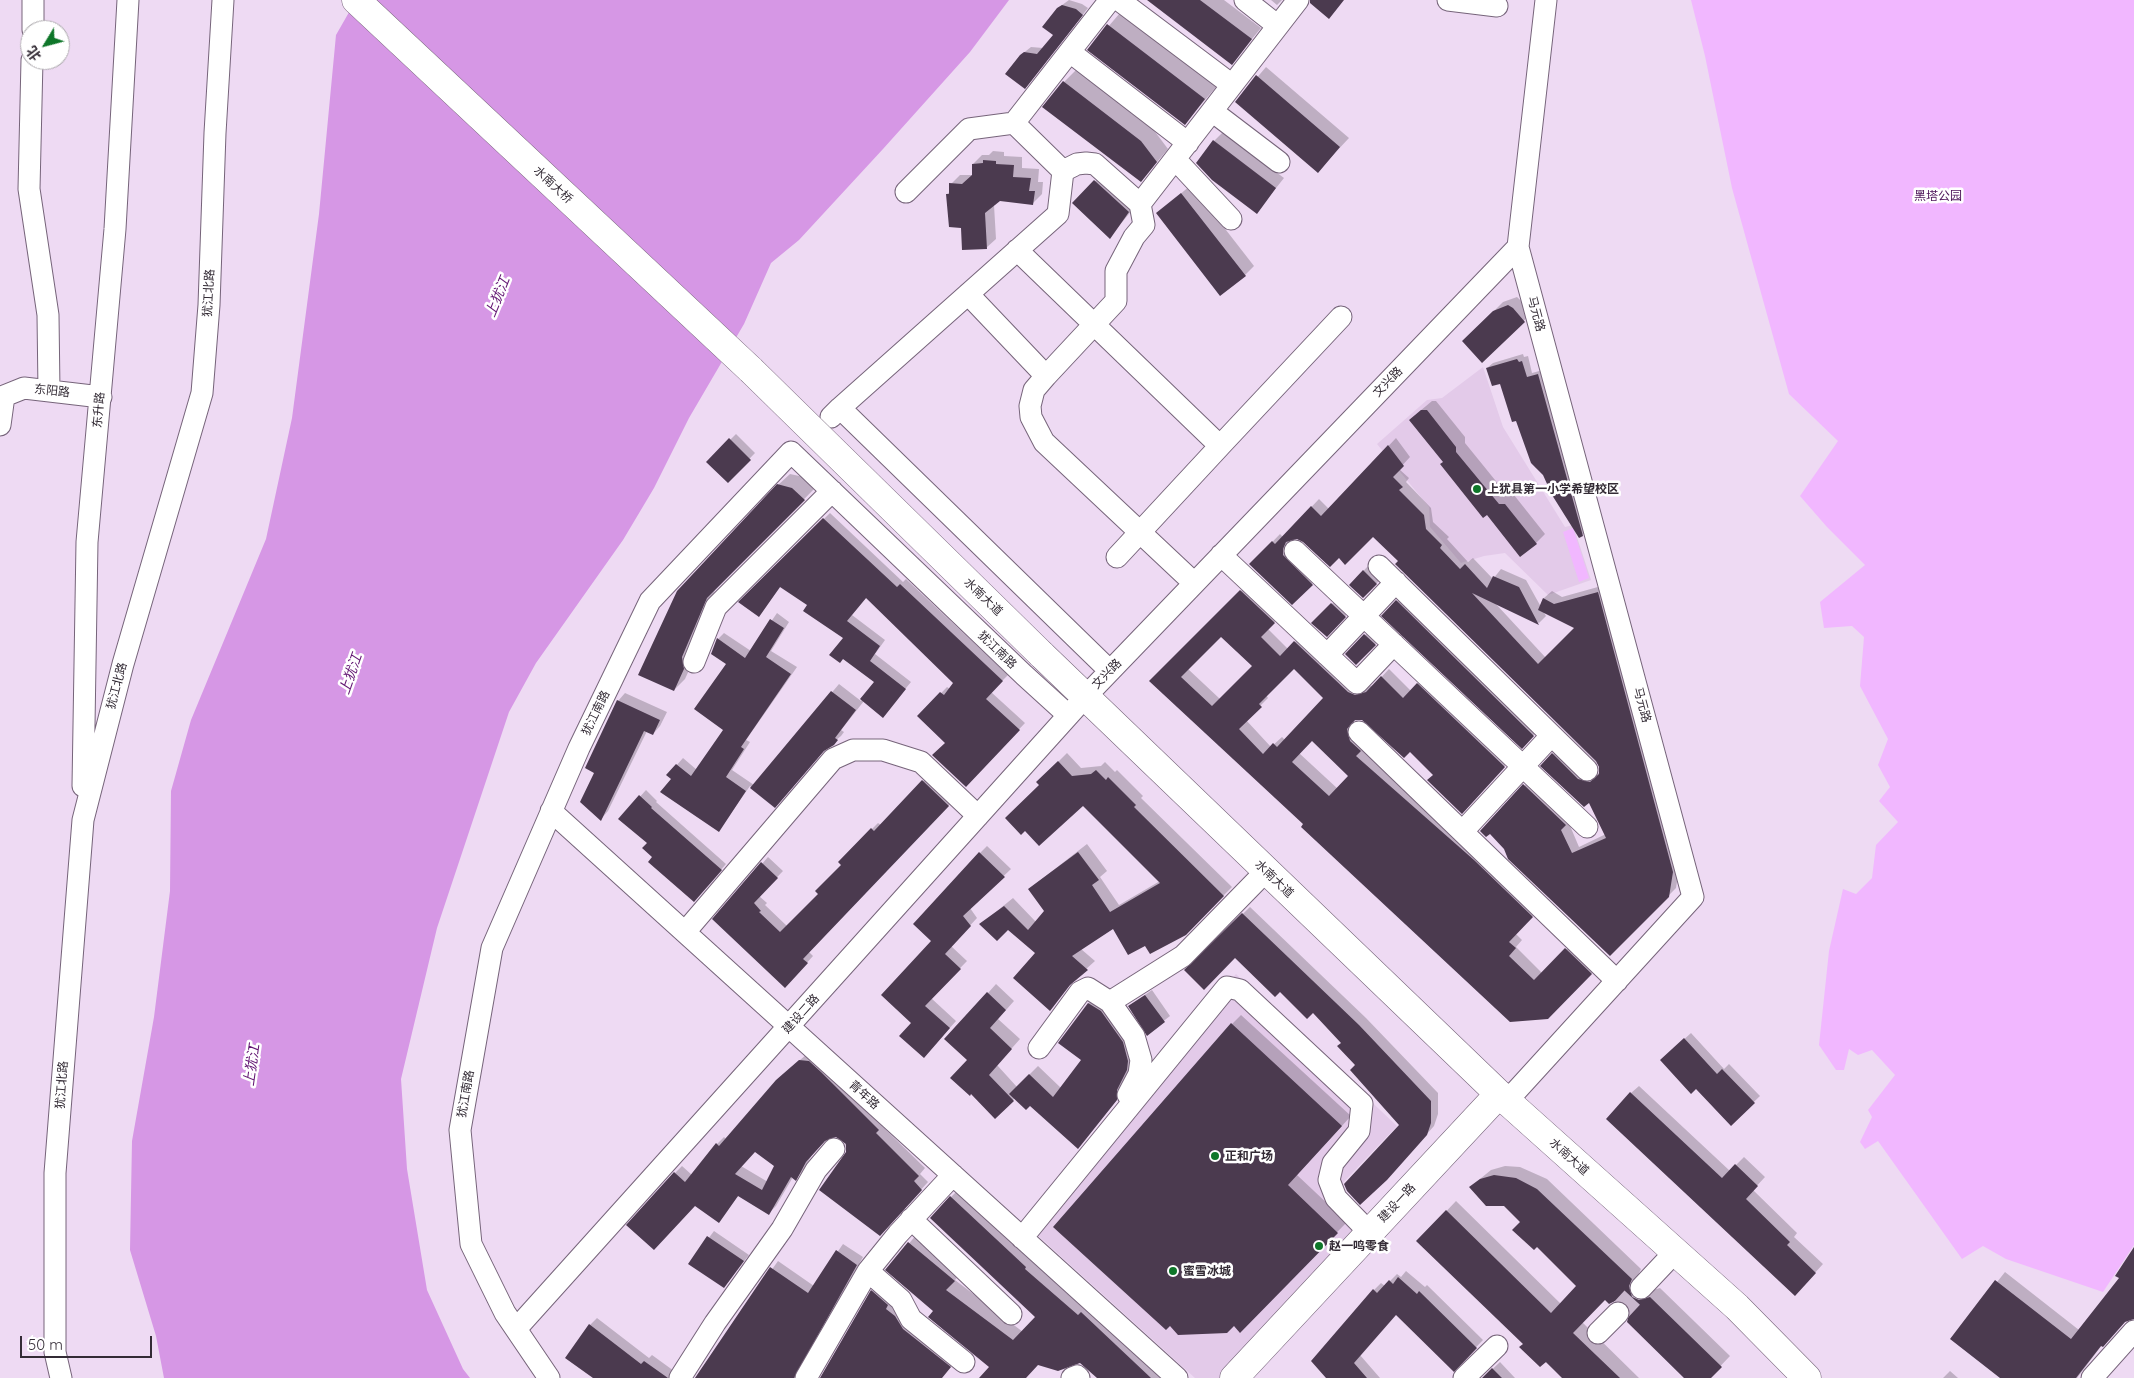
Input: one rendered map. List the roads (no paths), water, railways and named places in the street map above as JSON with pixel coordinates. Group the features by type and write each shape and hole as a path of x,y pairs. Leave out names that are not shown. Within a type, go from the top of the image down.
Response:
{"main road":[{"name":"水南大桥","path":"356,0 751,370"},
{"name":"水南大道","path":"751,370 1041,654 1076,706 1266,871 1506,1101 1737,1307 1798,1375"},
{"name":"建设一路","path":"1234,1378 1369,1232 1506,1101"},
{"path":"1250,1378 1506,1101"}],"street":[{"path":"33,0 33,20"},
{"name":"东升路","path":"83,820 87,542 115,229 128,0"},
{"name":"犹江北路","path":"61,1378 56,1352 55,1173 83,820 122,664 202,393 209,305 215,133 223,0"},
{"path":"906,192 969,129 1014,123 1110,0"},
{"path":"1119,0 1232,85"},
{"path":"1245,0 1278,26"},
{"path":"1140,204 1298,0"},
{"path":"1448,0 1497,6"},
{"path":"1518,247 1546,0"},
{"path":"1070,52 1182,151 1230,219"},
{"path":"32,70 30,188 48,315 49,391"},
{"path":"1212,111 1279,162"},
{"path":"1014,123 1063,171"},
{"path":"1063,171 1086,162 1095,164 1140,204 1144,226 1134,237 1116,271 1116,301 1034,390 1030,406 1032,417 1038,434 1044,442 1194,584"},
{"path":"1063,171 1058,214 835,412 1110,671"},
{"name":"文兴路","path":"1076,706 1518,247"},
{"name":"马元路","path":"1506,1101 1694,896 1518,247"},
{"path":"1017,250 1220,446"},
{"path":"968,294 1046,376"},
{"path":"1117,557 1341,317"},
{"name":"东阳路","path":"0,425 2,392 24,388 101,397"},
{"name":"犹江南路","path":"549,1378 505,1313 471,1244 460,1130 492,948 579,748 650,601 793,451 832,492 1076,706"},
{"path":"694,662 716,607 832,492"},
{"path":"1295,551 1586,827"},
{"path":"1221,555 1357,683 1394,644"},
{"path":"1379,566 1587,770"},
{"path":"1327,655 1396,582"},
{"name":"建设二路","path":"516,1328 1076,706"},
{"path":"1359,732 1617,981"},
{"path":"1463,831 1551,736"},
{"path":"684,932 833,759 853,750 883,750 921,762 978,816"},
{"name":"青年路","path":"551,811 1177,1378"},
{"path":"1110,1002 1183,956 1266,871"},
{"path":"1022,1238 1227,987 1240,990 1362,1104 1359,1131 1333,1163 1329,1180 1336,1198 1369,1232"},
{"path":"1040,1048 1080,992 1088,988 1110,1002 1134,1036 1141,1060 1139,1074 1130,1092 1090,1154"},
{"path":"680,1378 782,1229 816,1170 834,1149"},
{"path":"806,1378 868,1271 911,1219 953,1175"},
{"path":"911,1219 1011,1314"},
{"path":"1641,1288 1675,1252"},
{"path":"868,1271 901,1300 911,1320 964,1362"},
{"path":"1598,1333 1618,1312"},
{"path":"2092,1378 2134,1331"},
{"path":"1464,1378 1497,1346"},
{"path":"1072,1378 1076,1376 1079,1378"}],"water":[{"name":"上犹江","path":"356,0 1009,0 970,52 883,149 799,240 771,263 744,324 689,418 654,488 623,540 536,663 509,712 437,928 401,1079 407,1169 427,1290 463,1369 470,1378 164,1378 156,1336 130,1250 132,1141 154,1017 170,891 171,791 191,720 266,539 292,418 319,214 336,35"}],"tunnel":[{"path":"1618,1313 1641,1288"}],"place":[{"name":"上犹县第一小学希望校区","path":"1477,489"},
{"name":"正和广场","path":"1215,1156"},
{"name":"赵一鸣零食","path":"1319,1246"},
{"name":"蜜雪冰城","path":"1173,1271"}],"park label":[{"name":"黑塔公园","path":"1938,196"}]}
